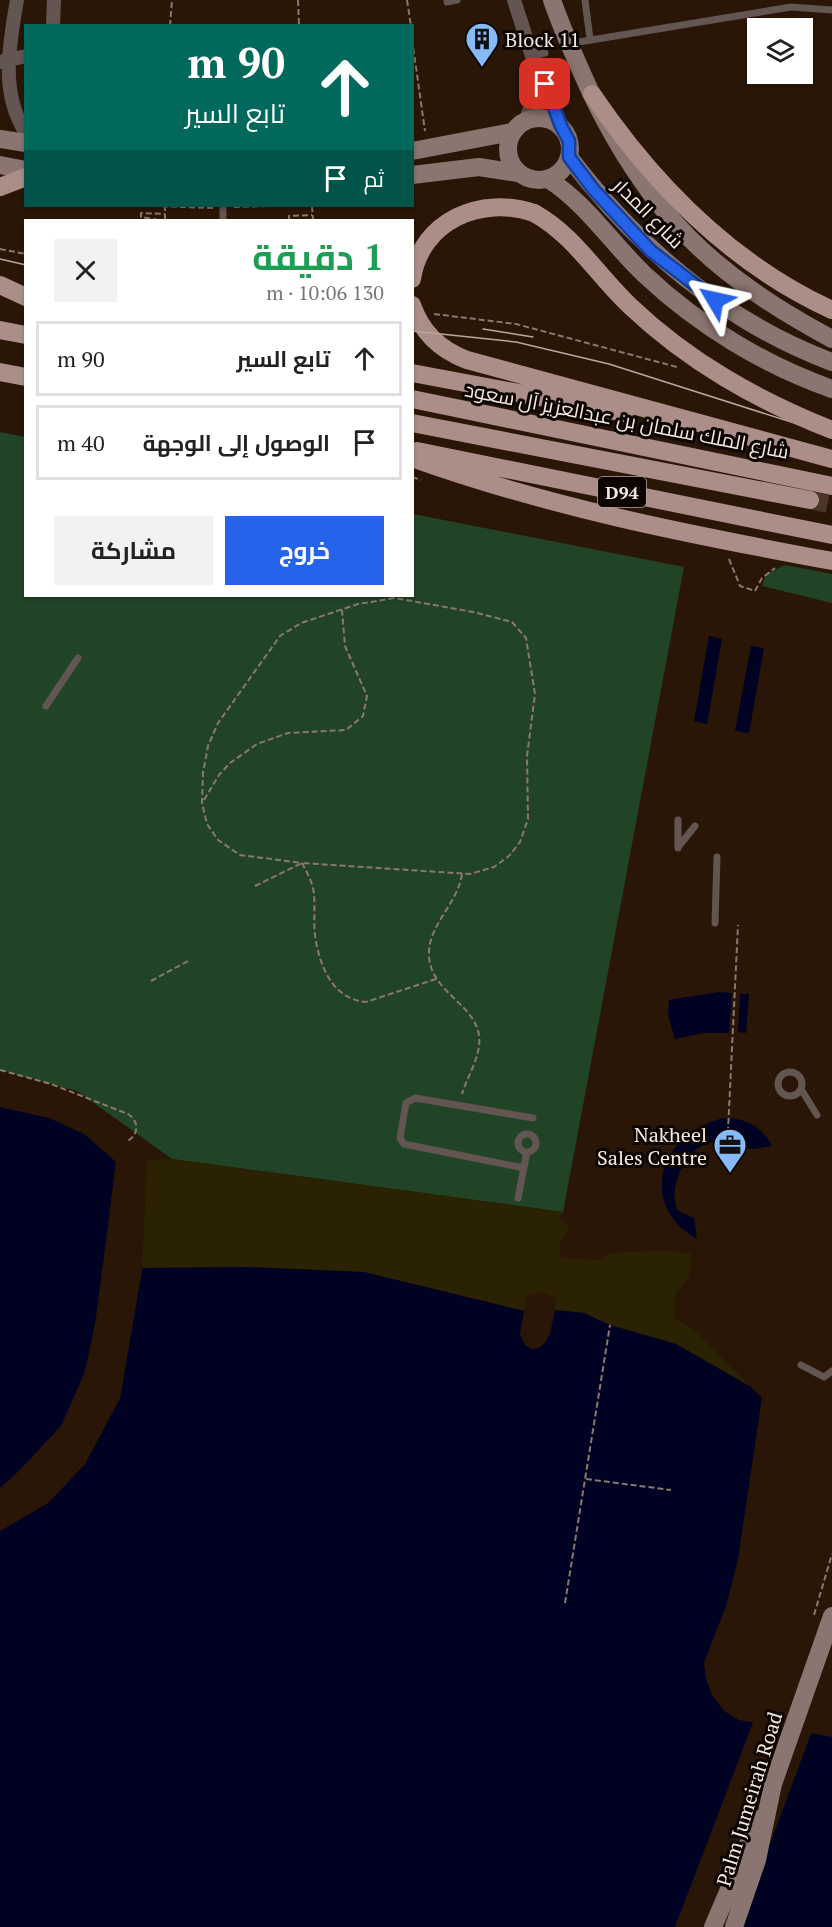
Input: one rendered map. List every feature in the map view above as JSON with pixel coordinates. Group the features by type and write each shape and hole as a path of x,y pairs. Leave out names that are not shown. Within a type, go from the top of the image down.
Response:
{"main road":[{"path":"592,94 645,166 708,229 780,281 832,310"},
{"path":"0,187 24,178"},
{"path":"414,272 418,259 435,233 460,215 474,209 505,206 534,213 562,232 628,304 685,353 762,399 832,430"},
{"path":"0,285 24,296"},
{"path":"0,300 24,305"},
{"path":"414,309 432,339 454,355 832,459"},
{"path":"0,330 24,335"},
{"path":"0,372 24,377"},
{"path":"414,373 733,433"},
{"name":"شارع الملك سلمان بن عبدالعزيز آل سعود","path":"414,399 832,486"},
{"path":"414,423 810,500"},
{"name":"D94","path":"414,451 832,536"},
{"path":"414,459 504,488 723,542 832,561"}],"street":[{"path":"17,0 3,62 4,88 8,103 24,130"},
{"path":"53,24 54,0"},
{"path":"414,175 479,167 518,173 527,178 548,179 557,175 569,157 569,141 561,126 538,58 514,0"},
{"path":"552,0 574,57 630,166 684,235 733,278 832,339"},
{"path":"3,62 24,57"},
{"path":"518,173 513,166 508,149 535,83 538,58"},
{"path":"420,150 544,118 561,126"},
{"path":"0,139 24,143"},
{"name":"شارع المدار","path":"569,157 622,222 678,273 750,323 832,362"},
{"path":"0,165 24,170"},
{"path":"548,179 577,201 638,269 687,309 748,350 832,389"},
{"name":"Palm Jumeirah Road","path":"734,1927 757,1860 766,1780 832,1616"},
{"path":"712,1927 766,1780"}],"lane":[{"path":"447,2 457,0"},
{"path":"585,0 590,39"},
{"path":"579,42 791,7 832,10"},
{"path":"46,706 78,658"},
{"path":"678,820 678,848 695,826"},
{"path":"715,923 717,858"},
{"path":"801,1089 817,1115"},
{"path":"524,1168 407,1145 400,1141 406,1103 410,1099 533,1118"},
{"path":"519,1198 526,1152"},
{"path":"801,1365 824,1377 832,1371"}],"path":[{"path":"170,24 172,0"},
{"path":"298,0 299,24"},
{"path":"407,0 411,24"},
{"path":"414,67 420,150"},
{"path":"165,207 165,219"},
{"path":"312,207 313,219"},
{"path":"150,219 141,218 141,213 165,214"},
{"path":"289,219 289,216 312,214"},
{"path":"0,249 24,254"},
{"path":"414,309 516,324 685,369"},
{"path":"384,598 417,601 512,622 526,638 535,694 527,756 528,819 520,842 502,862 486,871 462,874 302,863 249,857 232,851 212,833 202,803 204,766 213,735 267,650 290,629 342,610 384,598"},
{"path":"202,803 219,775 243,752 257,744 304,730 339,732 352,726 363,716 367,696 345,646 342,610"},
{"path":"255,886 302,863"},
{"path":"302,863 313,887 315,936 320,957 333,987 342,996 354,1001 366,1002 436,979"},
{"path":"459,1105 477,1054 478,1029 468,1012 447,994 436,979 430,961 430,942 437,924 454,901 462,874"},
{"path":"727,1151 738,925"},
{"path":"152,981 188,961"},
{"path":"0,1070 51,1084 128,1114 133,1117 137,1128 135,1134 126,1142"},
{"path":"565,1603 610,1325"},
{"path":"586,1479 671,1490"},
{"path":"812,1621 832,1554"},
{"path":"741,1820 766,1780"}],"green space":[{"path":"0,432 24,437 24,597 414,597 414,514 684,567 563,1212 172,1159 77,1091 0,1070"},
{"path":"785,565 832,574 832,603 762,586 766,574"}],"sand":[{"path":"172,1159 563,1212 559,1219 570,1228 560,1243 561,1258 598,1260 611,1253 666,1250 692,1254 689,1277 675,1295 675,1318 695,1330 751,1387 676,1344 610,1325 584,1313 555,1310 556,1298 541,1291 526,1296 524,1311 364,1272 251,1267 142,1268 147,1160"}],"water":[{"path":"709,636 722,639 707,724 694,721"},
{"path":"751,646 764,648 749,733 735,731"},
{"path":"719,992 732,993 729,1033 703,1033 675,1039 668,1015 669,1000"},
{"path":"740,994 749,994 746,1033 738,1032"},
{"path":"0,1107 49,1118 84,1134 116,1162 94,1334 75,1399 61,1426 48,1443 0,1488"},
{"path":"724,1118 732,1118 753,1125 764,1134 772,1146 752,1149 715,1141 691,1154 681,1169 674,1196 678,1211 694,1218 697,1239 678,1224 666,1207 662,1189 664,1170 671,1153 684,1138 702,1126"},
{"path":"251,1267 364,1272 524,1311 520,1334 525,1345 539,1348 550,1334 555,1310 584,1313 610,1325 676,1344 751,1387 762,1398 738,1560 727,1603 704,1663 706,1679 712,1695 724,1711 739,1720 832,1737 832,1927 0,1927 0,1531 48,1503 85,1464 120,1398 142,1268"}],"pier":[{"path":"118,1160 99,1318 88,1373 64,1427 32,1463 0,1491 61,1426 85,1372 96,1318"},
{"path":"143,1265 120,1398 85,1464 48,1503 0,1531 0,1528 46,1501 82,1462 117,1397 140,1267"},
{"path":"555,1307 546,1342 539,1348 532,1349 525,1345 520,1334 526,1308 523,1334 532,1346 544,1340"},
{"path":"762,1398 765,1401 741,1560 730,1602 727,1603 738,1560"},
{"path":"754,1720 812,1731 739,1927 675,1927"}],"tunnel":[{"path":"810,500 832,505"}],"tram line":[{"path":"0,259 24,265"},
{"path":"483,329 533,337"},
{"path":"414,331 516,342 609,364 832,435"}],"place":[{"name":"Block 11","path":"482,68"},
{"name":"Nakheel Sales Centre","path":"730,1174"}],"route":[{"path":"545,84 569,141 569,157 594,190 651,251 715,300"}]}
